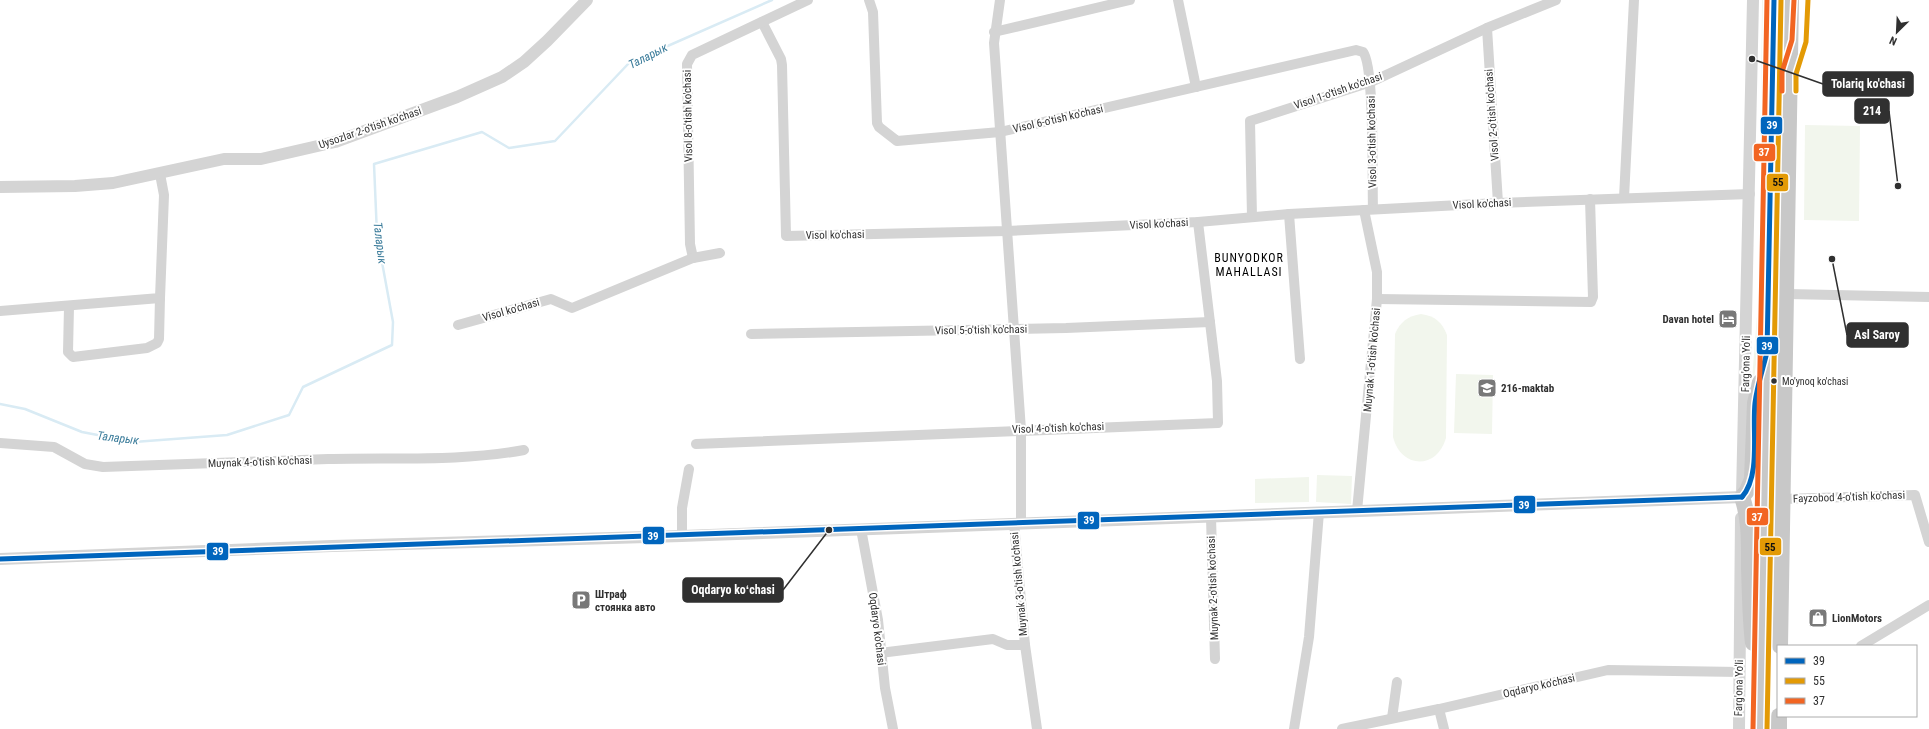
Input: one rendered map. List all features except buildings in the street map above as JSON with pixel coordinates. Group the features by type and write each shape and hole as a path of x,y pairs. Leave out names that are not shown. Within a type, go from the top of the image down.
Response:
{"main road":[{"name":"Farg'ona Yo'li","path":"1760,725 1774,0"},
{"path":"1780,645 1791,0"},
{"path":"1789,73 1795,39 1798,0"},
{"path":"1789,73 1799,41 1801,0"},
{"path":"1760,725 1750,618 1749,535 1742,497 1747,491 1752,479 1755,403 1767,352"},
{"path":"1779,717 1779,729"}],"street":[{"name":"Uysozlar 2-o'tish ko'chasi","path":"0,187 98,184 160,174 224,159 261,159 335,142 475,90 502,77 524,62 587,0"},
{"name":"Visol 8-o'tish ko'chasi","path":"692,258 690,244 687,64 692,55 808,0"},
{"name":"Visol 6-o'tish ko'chasi","path":"869,0 873,12 876,113 879,127 897,141 1000,132 1356,50 1363,52"},
{"name":"Muynak 3-o'tish ko'chasi","path":"1000,0 994,32 1021,430 1018,523 1025,645 1037,729"},
{"path":"994,32 1130,0"},
{"path":"1178,0 1196,87"},
{"name":"Visol 1-o'tish ko'chasi","path":"1252,217 1250,121 1371,82 1486,28 1556,0"},
{"path":"1624,198 1634,0"},
{"name":"Farg'ona Yo'li","path":"1739,729 1742,497 1750,194 1753,0"},
{"name":"Visol ko'chasi","path":"762,22 781,59 782,65 786,236 1007,231 1198,222 1368,209 1590,199 1750,194"},
{"name":"Visol 2-o'tish ko'chasi","path":"1486,28 1498,203"},
{"name":"Visol 3-o'tish ko'chasi","path":"1363,52 1367,58 1371,82 1368,209"},
{"path":"69,307 68,352 73,357 147,348 157,343 159,339 164,195 160,174"},
{"path":"1377,299 1591,302 1593,297 1590,199"},
{"name":"Muynak 1-o'tish ko'chasi","path":"1357,512 1377,299 1377,272 1368,209"},
{"path":"1289,214 1300,359"},
{"name":"Visol 4-o'tish ko'chasi","path":"696,444 1218,423 1217,381 1198,222"},
{"name":"Visol ko'chasi","path":"458,325 551,299 572,308 692,258 720,253"},
{"path":"1786,294 1929,297"},
{"path":"0,311 69,307 160,298"},
{"name":"Visol 5-o'tish ko'chasi","path":"751,334 1180,325 1210,322"},
{"name":"Muynak 4-o'tish ko'chasi","path":"0,444 54,447 85,464 103,467 321,459 440,458 494,455 524,450"},
{"path":"682,536 682,508 689,469"},
{"name":"Fayzobod 4-o'tish ko'chasi","path":"1782,499 1915,495 1929,542"},
{"path":"0,559 325,546 682,536 1742,497"},
{"path":"1294,729 1309,637 1319,512"},
{"name":"Muynak 2-o'tish ko'chasi","path":"1211,516 1215,659"},
{"name":"Oqdaryo ko'chasi","path":"861,529 878,620 880,653 893,729"},
{"path":"1863,645 1929,605"},
{"name":"Muynak 3-o'tish ko'chasi","path":"880,653 993,639 1007,645 1025,645"},
{"name":"Oqdaryo ko'chasi","path":"1342,729 1438,709 1608,670 1740,672"},
{"path":"1392,718 1397,682"},
{"path":"1438,709 1444,729"}],"shaded area":[{"path":"1762,0 1765,0 1762,290 1756,364 1751,393 1759,290"},
{"path":"1805,125 1860,126 1859,221 1804,220"},
{"path":"1421,314 1430,316 1437,320 1447,335 1446,438 1435,456 1419,462 1411,460 1403,455 1397,448 1393,437 1395,334 1399,326 1405,320 1412,316"},
{"path":"1456,374 1493,375 1492,434 1454,433"},
{"path":"1317,475 1352,476 1351,504 1316,502"},
{"path":"1309,477 1309,502 1255,503 1255,479"}],"waterway":[{"name":"Таларык","path":"0,404 25,409 82,432 134,442 227,435 289,415 303,387 392,345 393,322 377,235 374,164 482,132 509,148 555,141 629,63 772,0"}],"transit line":[{"name":"37","path":"1753,729 1767,0"},
{"name":"39","path":"1742,497 1748,488 1752,477 1754,465 1755,403 1767,352 1774,0"},
{"name":"55","path":"1767,729 1781,0"},
{"name":"37","path":"1782,91 1782,72 1792,40 1794,0"},
{"name":"55","path":"1796,91 1796,74 1806,42 1808,0"},
{"name":"39","path":"0,559 1742,497"}],"place":[{"name":"Tolariq ko'chasi","path":"1752,59"},
{"name":"214","path":"1898,186"},
{"name":"Asl Saroy","path":"1832,259"},
{"name":"Davan hotel","path":"1728,319"},
{"name":"Mo'ynoq ko'chasi","path":"1774,381"},
{"name":"216-maktab","path":"1487,388"},
{"name":"Oqdaryo koʻchasi","path":"829,530"},
{"name":"Штраф стоянка авто","path":"581,600"},
{"name":"LionMotors","path":"1818,618"}],"district":[{"name":"BUNYODKOR MAHALLASI","path":"1249,265"}]}
